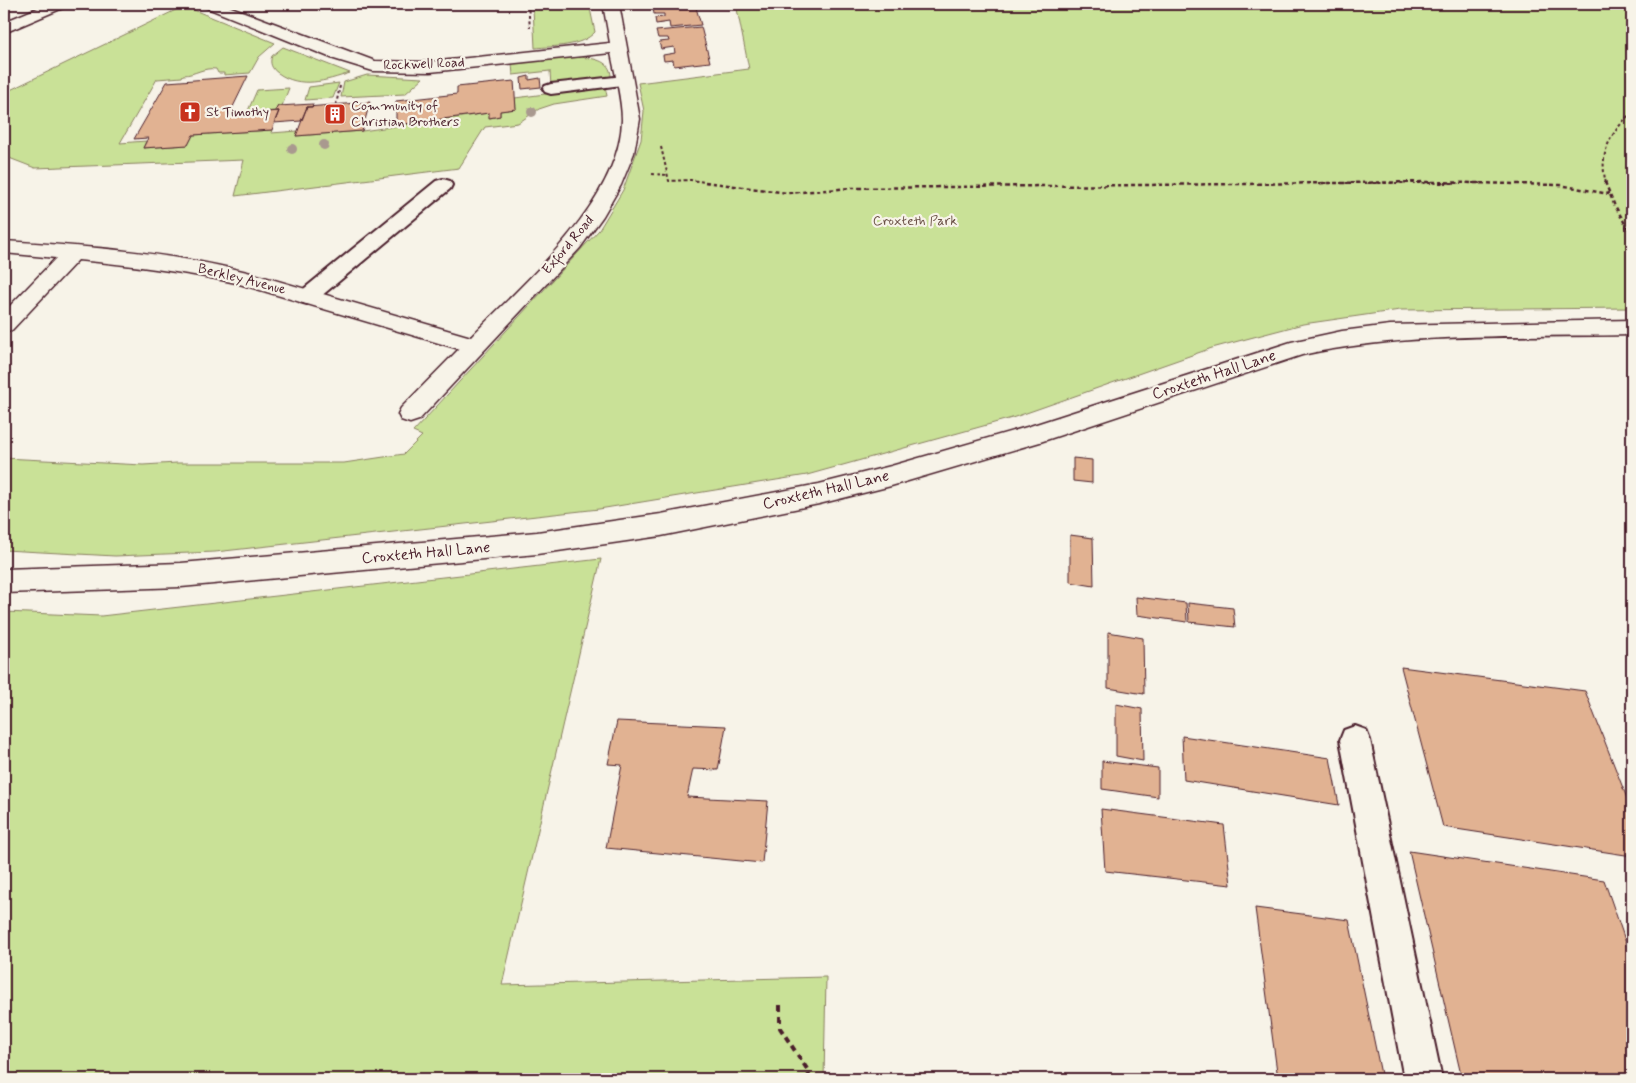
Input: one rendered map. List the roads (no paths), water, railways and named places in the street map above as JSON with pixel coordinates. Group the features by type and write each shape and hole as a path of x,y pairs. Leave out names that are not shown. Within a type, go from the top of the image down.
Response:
{"street":[{"path":"4,28 60,4"},
{"name":"Rockwell Road","path":"210,4 340,55 374,66 430,67 618,47"},
{"name":"Exford Road","path":"410,414 573,244 592,220 616,173 630,137 630,119 611,4"},
{"name":"Berkley Avenue","path":"4,247 168,262 239,276 475,346"},
{"path":"4,325 11,309 72,254"},
{"name":"Croxteth Hall Lane","path":"4,581 181,575 538,543 660,525 819,494 891,476 1031,435 1299,348 1342,339 1390,333 1632,327"}],"lane":[{"path":"551,89 624,81"},
{"path":"308,297 443,185"},
{"path":"1355,740 1423,1079"}],"place":[{"name":"St Timothy","path":"190,112"},
{"name":"Community of Christian Brothers","path":"335,114"}],"park label":[{"name":"Croxteth Park","path":"915,221"}]}
